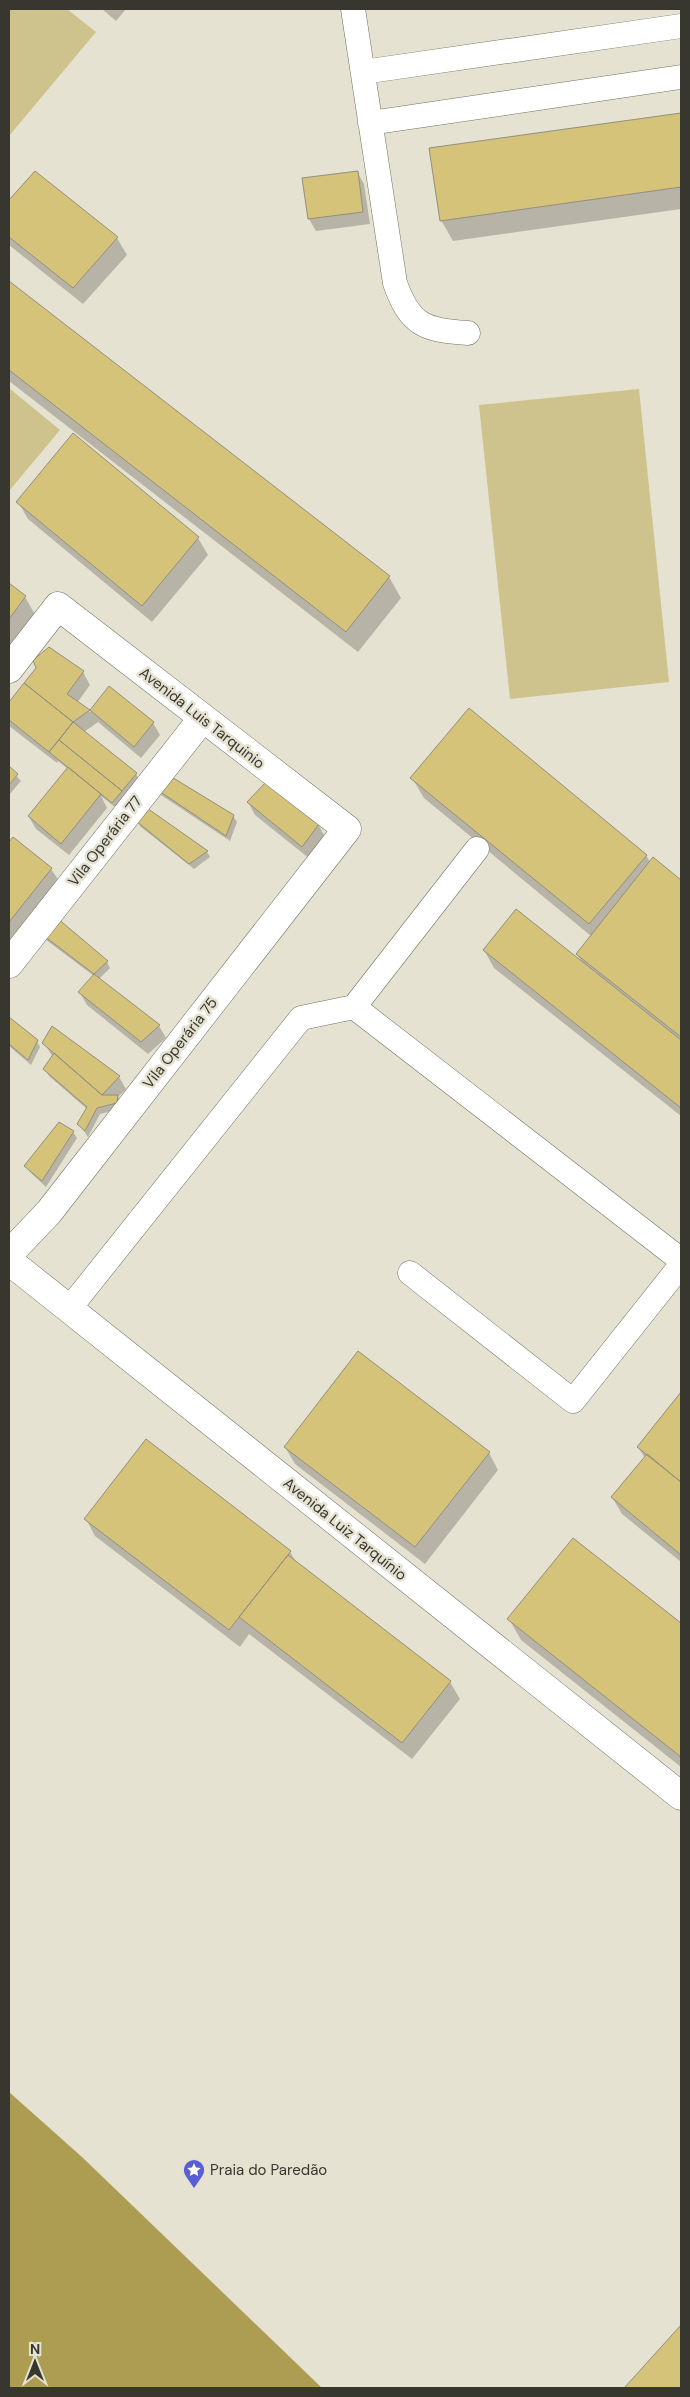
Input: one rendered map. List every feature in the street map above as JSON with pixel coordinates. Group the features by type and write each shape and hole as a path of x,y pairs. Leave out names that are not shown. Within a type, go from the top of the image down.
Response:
{"street":[{"name":"Avenida Luis Tarquinio","path":"9,669 58,606 347,829"},
{"name":"Vila Operária 77","path":"9,964 202,719"},
{"name":"Vila Operária 75","path":"9,1254 48,1212 347,829"},
{"name":"Avenida Luiz Tarquínio","path":"9,1261 681,1796"}],"lane":[{"path":"353,9 395,283 403,305 418,323 441,331 468,333"},
{"path":"363,72 681,26"},
{"path":"370,123 681,77"},
{"path":"70,1309 301,1018 354,1007 477,849"},
{"path":"354,1007 681,1260"},
{"path":"410,1273 573,1401 681,1265"}],"shaded area":[{"path":"9,9 67,9 96,32 9,136"},
{"path":"9,388 60,430 9,491"},
{"path":"639,389 669,682 510,699 479,405"},
{"path":"9,2092 82,2157 322,2388 9,2388"}],"building":[{"path":"681,113 681,187 440,221 429,148"},
{"path":"35,171 118,237 73,288 9,237 9,200"},
{"path":"358,171 363,212 308,219 302,178"},
{"path":"9,281 390,576 346,632 9,370"},
{"path":"73,433 199,537 142,606 16,502"},
{"path":"9,583 26,596 9,619"},
{"path":"49,647 84,671 67,694 90,710 73,722 24,683 36,668 33,660"},
{"path":"24,683 73,722 49,752 9,720 9,702"},
{"path":"109,686 154,722 134,747 90,710"},
{"path":"469,708 647,855 589,924 410,778"},
{"path":"73,722 137,773 122,791 59,740"},
{"path":"59,740 122,791 112,803 49,752"},
{"path":"9,766 18,774 9,785"},
{"path":"68,767 101,794 61,844 28,816"},
{"path":"170,776 234,815 226,836 150,785"},
{"path":"267,781 319,824 302,847 247,802"},
{"path":"137,801 208,851 189,864 136,821"},
{"path":"13,837 52,868 9,922 9,842"},
{"path":"653,857 681,880 681,1037 576,954"},
{"path":"516,909 681,1040 681,1108 483,950"},
{"path":"50,912 108,961 94,974 36,930"},
{"path":"94,974 160,1025 141,1042 78,992"},
{"path":"9,1017 38,1040 28,1060 9,1044"},
{"path":"52,1026 120,1076 102,1095 42,1043"},
{"path":"54,1053 102,1095 118,1095 117,1103 97,1108 85,1131 77,1124 87,1107 43,1069"},
{"path":"59,1122 74,1131 42,1181 24,1166"},
{"path":"358,1351 490,1452 415,1547 284,1447"},
{"path":"681,1392 681,1482 637,1447"},
{"path":"146,1439 291,1551 229,1630 84,1519"},
{"path":"647,1454 681,1482 681,1555 611,1497"},
{"path":"573,1538 681,1623 681,1757 507,1619"},
{"path":"288,1555 451,1681 402,1743 239,1617"},
{"path":"681,2325 681,2388 625,2387"}],"place":[{"name":"Praia do Paredão","path":"194,2189"}]}
